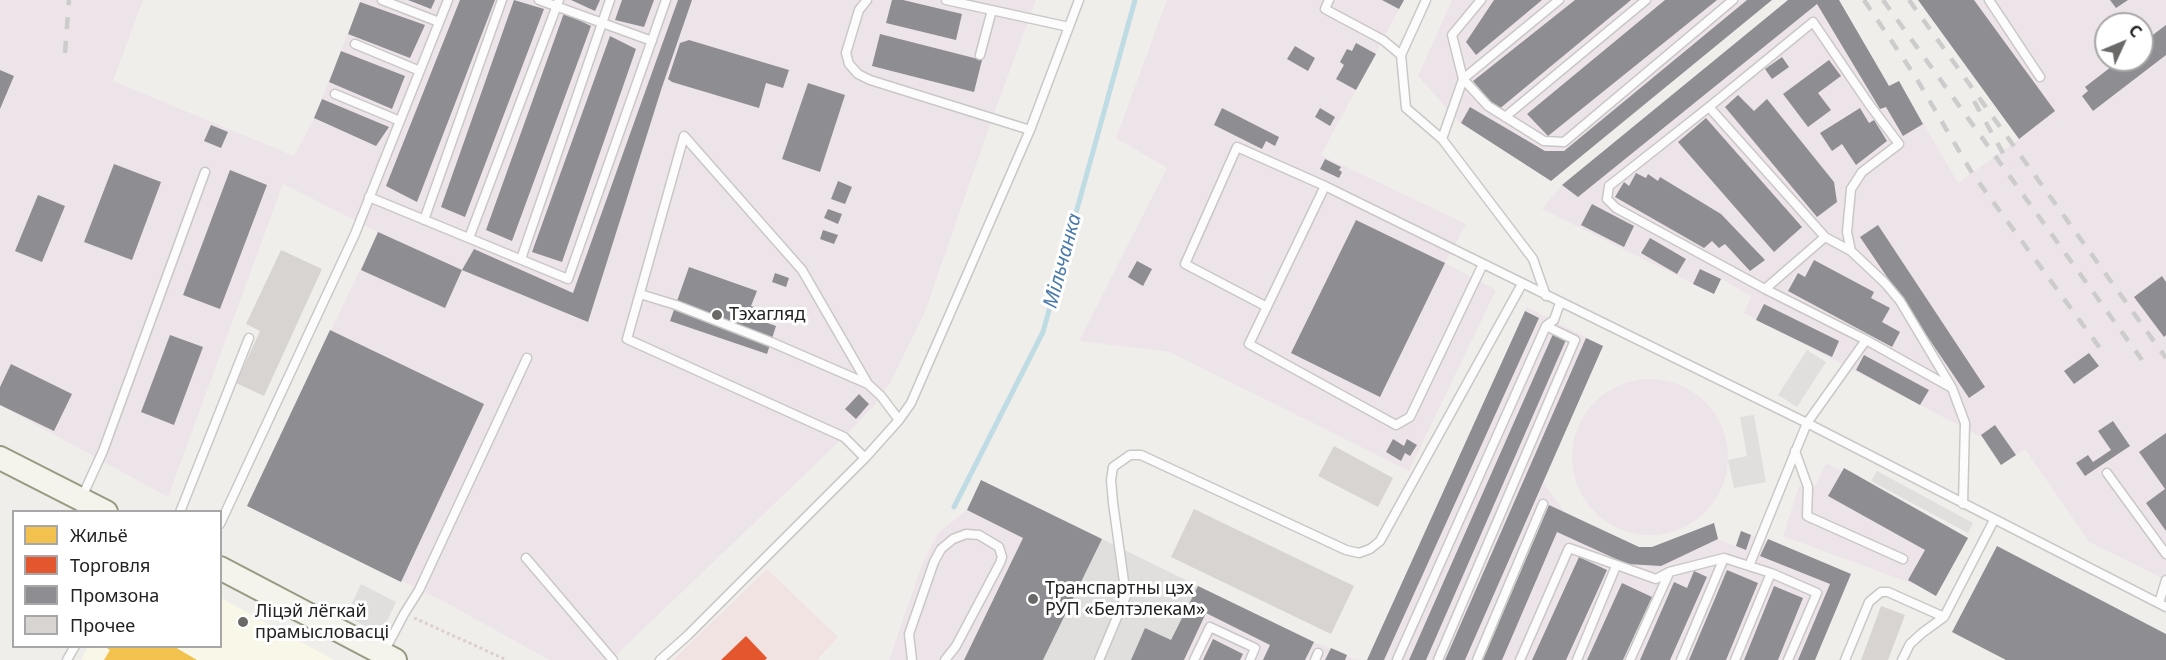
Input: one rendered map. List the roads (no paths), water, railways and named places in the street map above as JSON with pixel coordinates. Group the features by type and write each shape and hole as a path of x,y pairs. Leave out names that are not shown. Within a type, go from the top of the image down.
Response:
{"street":[{"path":"0,458 102,510"},
{"path":"222,569 389,657"}],"lane":[{"path":"382,0 439,22"},
{"path":"222,520 355,234 448,0"},
{"path":"424,220 502,0"},
{"path":"539,0 557,3 602,23 652,41"},
{"path":"521,259 610,0"},
{"path":"369,197 568,279 666,0"},
{"path":"867,0 859,10 846,53 849,64 858,74 870,80 1030,130"},
{"path":"946,0 1069,27"},
{"path":"660,660 687,636 865,458 899,420 910,403 1030,130 1079,0"},
{"path":"1329,0 1325,9 1383,40 1401,55"},
{"path":"1426,0 1401,55 1406,108 1442,140 1533,259 1546,296"},
{"path":"1481,0 1452,35 1463,79 1488,106 1505,117 1544,141 1563,142 1733,0"},
{"path":"1442,140 1463,79 1559,0"},
{"path":"1505,117 1646,0"},
{"path":"1989,0 2040,77"},
{"path":"469,238 557,3"},
{"path":"980,55 992,10"},
{"path":"1851,251 1847,232 1851,189 1862,172 1899,144 1813,21 1709,108 1609,186 1607,199 1616,208 1952,388"},
{"path":"355,44 420,71"},
{"path":"335,94 399,122"},
{"path":"1709,108 1825,237 1851,251 1885,283 1900,301 1952,388 1965,423 1963,504"},
{"path":"865,458 844,437 627,339 684,136 802,270 868,384 881,396 899,420"},
{"path":"1267,307 1185,264 1237,147 1325,186 1807,423 2162,605 2166,580"},
{"path":"81,499 104,451 205,172"},
{"path":"1325,186 1249,344 1396,425 1410,417 1484,264"},
{"path":"1765,289 1825,237"},
{"path":"1100,660 1126,596 1113,503 1111,480 1113,467 1130,455 1141,455 1346,550 1359,553 1370,549 1380,541 1522,284"},
{"path":"640,294 676,305 760,338 868,384"},
{"path":"1397,660 1546,326 1554,320 1560,303"},
{"path":"1438,660 1575,340 1546,326"},
{"path":"181,510 249,338"},
{"path":"1749,566 1807,423 1866,340"},
{"path":"389,657 404,614 438,552 527,358"},
{"path":"1795,452 1808,488 1807,516 1903,559"},
{"path":"2107,473 2166,554"},
{"path":"1477,660 1543,504"},
{"path":"1902,660 1910,644 1944,617 1994,520"},
{"path":"912,660 909,634 934,562 941,549 953,539 966,534 979,535 999,548 1002,556 956,646 945,660"},
{"path":"1521,660 1569,548 1656,579 1669,572 1724,558 1771,573 1817,592 1788,660"},
{"path":"526,558 613,660"},
{"path":"1681,660 1724,558"},
{"path":"1577,660 1616,566"},
{"path":"1630,660 1669,572"},
{"path":"1735,660 1771,573"},
{"path":"1845,660 1869,602 1881,592 1888,592 1944,617"},
{"path":"1194,660 1210,627 1255,648 1250,660"}],"waterway":[{"name":"Мільчанка","path":"954,507 1043,332 1135,0"}],"railway":[{"path":"65,53 69,0"},
{"path":"1864,0 1915,76 1972,173 2105,355"},
{"path":"1883,0 2142,360"},
{"path":"1909,0 2166,358"},
{"path":"1974,101 2009,164"}],"place":[{"name":"Тэхагляд","path":"717,315"},
{"name":"Транспартны цэх РУП «Белтэлекам»","path":"1033,599"},
{"name":"Ліцэй лёгкай прамысловасці","path":"243,622"}]}
